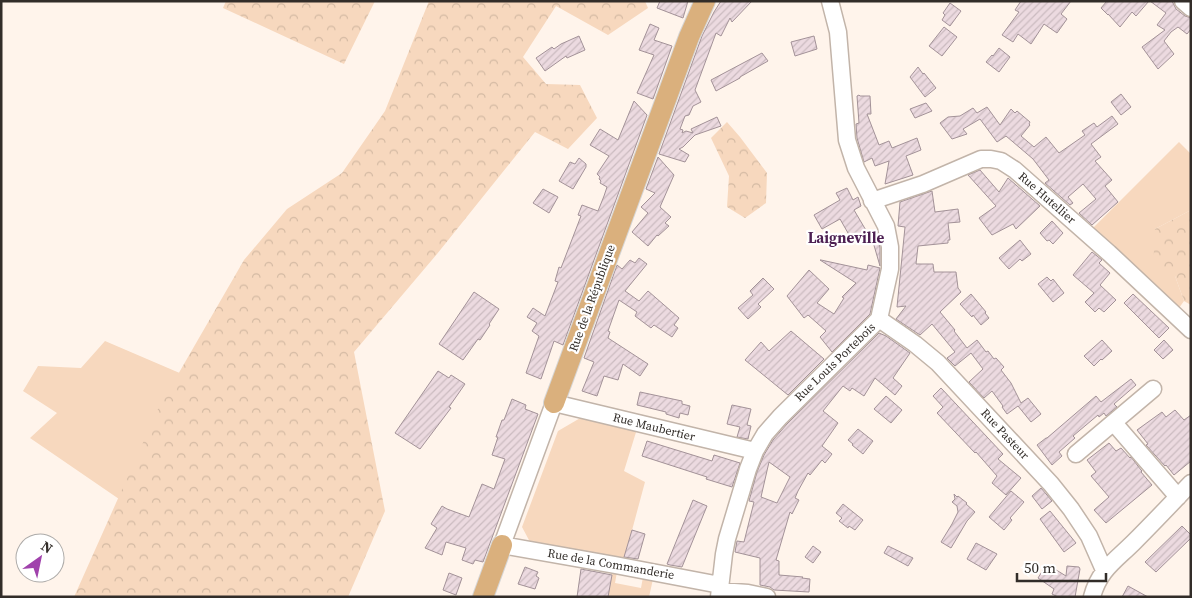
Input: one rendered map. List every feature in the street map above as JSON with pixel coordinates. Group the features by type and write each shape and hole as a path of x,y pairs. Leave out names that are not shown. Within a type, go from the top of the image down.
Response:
{"main road":[{"name":"Rue de la République","path":"554,403 689,37 705,1"},
{"name":"Rue de la République","path":"483,597 502,545"}],"street":[{"name":"Rue Louis Portebois","path":"720,591 727,539 755,451 765,434 780,416 879,319 890,269 891,257 886,226 853,162 847,140 838,32 830,1"},
{"path":"1183,1 1191,8"},
{"name":"Rue Hutellier","path":"872,201 923,184 976,160 991,159 1001,161 1015,170 1109,252 1191,330"},
{"name":"Rue Pasteur","path":"879,319 915,344 951,375 1051,484 1089,536 1104,570"},
{"path":"1076,454 1153,390"},
{"name":"Rue Maubertier","path":"554,403 755,451"},
{"name":"Rue de la République","path":"502,545 554,403"},
{"path":"1114,423 1178,497"},
{"path":"1092,597 1096,583 1104,570 1191,484"},
{"name":"Rue de la Commanderie","path":"502,545 615,564 720,591 748,593 767,597"}],"green space":[{"path":"226,1 375,1 344,64 223,8"},
{"path":"429,1 645,1 648,8 608,35 556,6 523,57 546,84 580,85 597,118 568,149 535,132 437,254 354,352 385,511 348,597 74,597 158,409 244,260 287,209 342,173 385,111"},
{"path":"727,122 767,173 766,203 745,218 727,207 729,176 711,138"},
{"path":"1179,142 1191,154 1191,210 1155,229 1184,301 1179,308 1092,229"},
{"path":"1191,210 1191,305 1184,301 1175,276 1153,270 1155,229"},
{"path":"105,341 182,374 119,499 30,438 57,413 23,391 38,366 81,368"},
{"path":"582,417 637,429 624,471 645,482 624,560 530,542 522,527 558,431"},
{"path":"612,572 617,572 615,583 641,588 643,577 653,579 649,597 608,597"}],"building":[{"path":"660,1 688,1 683,18 657,8"},
{"path":"721,1 752,1 732,22 730,18 721,36 716,33 695,90 701,102 693,106 689,115 685,116 680,129 683,130 682,133 686,131 693,133 691,129 717,117 721,126 695,135 679,149 689,155 685,162 659,154 702,36"},
{"path":"1021,1 1071,1 1061,14 1067,19 1057,33 1044,24 1031,44 1018,34 1013,42 1002,35 1019,12 1015,10"},
{"path":"1107,1 1149,1 1136,16 1132,12 1120,27 1101,8"},
{"path":"1150,1 1172,1 1176,9 1191,18 1191,29 1187,34 1178,27 1164,41 1174,54 1158,69 1142,47 1165,30 1157,25 1166,13"},
{"path":"950,3 961,11 950,26 942,20 945,15 943,13"},
{"path":"650,24 659,28 654,40 672,46 653,99 637,93 654,55 639,50"},
{"path":"944,27 957,37 942,56 929,46"},
{"path":"579,36 585,50 567,58 566,56 545,71 536,58 552,47 554,49"},
{"path":"814,36 817,49 795,56 791,42"},
{"path":"999,48 1010,57 999,72 986,62"},
{"path":"762,53 768,61 716,91 711,80"},
{"path":"918,67 936,88 925,97 910,77"},
{"path":"1121,94 1131,107 1121,115 1111,102"},
{"path":"857,96 870,96 871,114 867,114 879,145 889,141 892,148 917,138 921,150 906,156 913,175 885,184 889,161 875,166 872,158 864,162 857,138 856,124 859,123"},
{"path":"634,101 647,115 563,345 554,341 541,379 526,373 539,336 532,331 537,323 527,317 533,308 545,316 558,282 555,281 559,267 561,268 581,216 578,215 582,205 598,211 604,196 607,187 600,183 600,177 597,174 609,156 590,145 600,129 618,140"},
{"path":"926,103 932,111 915,118 910,109"},
{"path":"987,107 1000,125 1011,109 1015,113 1017,111 1030,122 1030,125 1021,136 1034,147 1046,137 1059,153 1085,135 1082,131 1094,123 1097,127 1112,116 1118,124 1091,144 1101,157 1095,161 1112,180 1105,186 1118,202 1092,225 1079,213 1096,199 1083,184 1068,197 1073,203 1070,205 1045,183 1049,180 1033,159 1006,136 997,142 980,119 963,129 967,134 952,139 940,123 948,117 960,116 973,108 977,113"},
{"path":"658,157 674,175 660,207 671,217 665,223 669,226 657,235 648,246 632,232 648,213 641,207 655,193 646,189"},
{"path":"579,158 586,164 586,167 573,189 559,181 570,162 575,164"},
{"path":"980,170 999,192 1008,178 1040,206 1016,229 1013,224 992,235 979,218 996,206 968,175"},
{"path":"847,188 853,200 858,197 861,206 854,210 867,232 852,240 840,219 822,229 814,215 840,200 836,193"},
{"path":"543,189 558,197 549,213 533,203"},
{"path":"932,191 935,212 958,209 960,222 948,223 950,240 948,240 948,243 918,246 916,264 933,264 934,272 956,272 958,288 961,292 940,312 967,348 977,340 986,352 988,351 1004,367 1001,370 1011,383 1021,403 1028,398 1041,414 1031,422 1018,406 1007,414 992,391 984,398 969,382 983,369 971,353 955,366 947,358 955,352 932,324 920,335 896,319 906,306 897,307 905,227 898,226 900,202"},
{"path":"1052,221 1063,233 1053,244 1049,240 1047,241 1040,233"},
{"path":"877,231 880,248 880,266 871,235"},
{"path":"1020,240 1031,254 1022,261 1020,259 1009,269 999,258"},
{"path":"1092,252 1102,260 1099,263 1110,273 1100,285 1116,300 1104,312 1099,308 1095,312 1085,302 1094,293 1073,275"},
{"path":"639,258 647,264 625,291 639,301 648,291 679,318 674,325 678,328 672,337 654,325 651,328 635,316 637,312 619,300 608,331 610,332 608,338 648,364 640,376 623,364 618,380 604,376 597,396 582,391 594,362 584,358 617,265 622,269 630,260 635,263"},
{"path":"820,260 867,270 868,265 880,268 870,314 832,352 820,337 826,331 808,315 804,318 787,296 809,270 829,289 817,303 834,314 844,298 842,297 856,283"},
{"path":"1047,277 1051,281 1053,279 1064,293 1053,302 1038,284"},
{"path":"763,278 774,289 758,304 761,307 748,319 738,308 753,295 750,291"},
{"path":"474,292 499,309 480,340 478,339 463,360 439,344"},
{"path":"971,294 989,318 981,325 960,304"},
{"path":"1133,294 1169,328 1159,338 1124,303"},
{"path":"791,331 824,359 788,395 745,360 761,342 769,351"},
{"path":"879,333 910,353 893,378 902,386 895,395 875,378 864,396 852,388 850,391 843,386 823,411 838,423 822,446 832,454 825,463 822,460 810,475 808,473 798,491 795,498 799,500 792,514 790,512 776,560 779,561 779,575 810,579 809,592 774,590 760,585 760,558 735,552 737,541 744,542 754,502 749,501 757,472 773,440","holes":["769,462 790,477 777,503 761,497"]},
{"path":"1102,340 1112,351 1094,366 1084,356"},
{"path":"1164,340 1173,350 1163,359 1154,350"},
{"path":"438,371 449,378 451,375 465,384 449,407 451,408 420,449 395,433"},
{"path":"1131,379 1136,385 1114,404 1117,407 1106,416 1104,413 1099,417 1098,415 1073,436 1075,438 1059,452 1062,456 1052,465 1037,445 1096,396 1101,402"},
{"path":"941,388 1003,454 998,459 1021,478 1006,495 992,483 997,476 937,413 943,407 933,396"},
{"path":"640,392 682,401 682,404 690,406 688,415 680,413 679,418 666,414 666,412 637,405"},
{"path":"886,396 902,410 891,423 874,409"},
{"path":"512,399 526,405 525,409 538,414 483,562 475,560 473,564 462,560 466,548 446,542 442,555 425,548 437,528 431,524 442,506 469,517 482,484 494,489 505,459 492,455 502,420 504,420"},
{"path":"732,405 751,409 747,425 751,426 748,439 737,437 740,427 727,424"},
{"path":"1175,410 1184,420 1191,415 1191,461 1174,475 1146,445 1148,444 1137,430 1162,412 1166,417"},
{"path":"858,429 873,441 863,454 848,440"},
{"path":"647,441 712,461 714,455 740,463 732,487 642,456"},
{"path":"1109,443 1116,451 1121,448 1131,457 1152,485 1106,523 1094,510 1109,497 1091,476 1096,472 1087,460"},
{"path":"1041,488 1052,501 1042,509 1032,496"},
{"path":"1011,491 1024,502 1010,518 1012,520 1004,530 989,517"},
{"path":"954,494 967,503 975,512 967,521 951,548 941,542 958,512 957,506 952,502 955,499"},
{"path":"693,500 707,506 682,567 667,564"},
{"path":"843,504 863,520 855,530 849,526 848,528 839,521 842,518 836,513"},
{"path":"1050,511 1076,543 1064,552 1040,519"},
{"path":"1182,526 1191,535 1191,538 1156,572 1145,562"},
{"path":"632,530 645,534 638,559 624,557"},
{"path":"976,543 997,554 986,570 967,559"},
{"path":"813,546 821,552 813,563 805,557"},
{"path":"888,546 913,558 908,566 884,553"},
{"path":"1067,566 1079,567 1080,569 1075,597 1058,597 1052,594 1054,589 1038,578 1043,570 1050,574 1053,568 1066,576"},
{"path":"525,567 538,572 536,576 539,578 535,589 518,584"},
{"path":"581,569 612,575 608,597 577,597"},
{"path":"449,573 462,578 456,595 443,590"},
{"path":"1128,586 1148,597 1122,597"}],"district":[{"name":"Laigneville","path":"846,237"}]}
